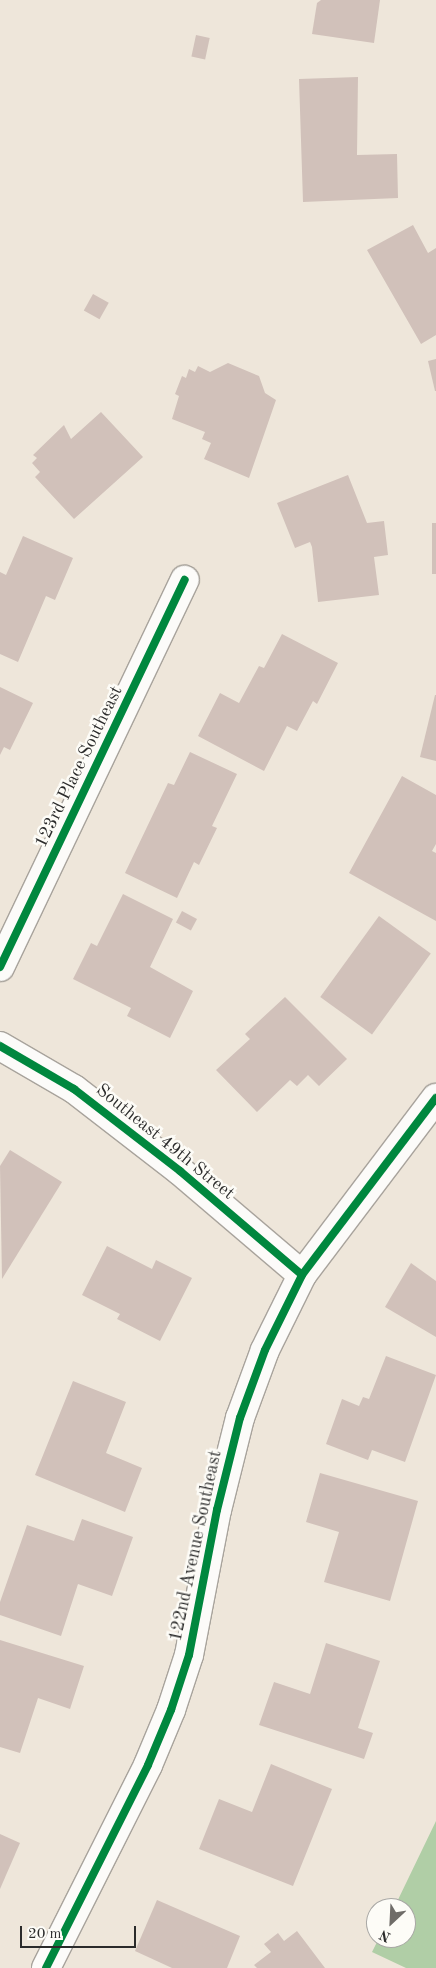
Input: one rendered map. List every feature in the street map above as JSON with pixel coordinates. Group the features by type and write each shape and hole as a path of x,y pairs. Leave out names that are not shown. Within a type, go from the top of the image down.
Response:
{"street":[{"name":"123rd Place Southeast","path":"0,967 185,580"},
{"name":"Southeast 49th Street","path":"0,1046 74,1089 180,1170 302,1275"},
{"name":"122nd Avenue Southeast","path":"46,1968 148,1765 171,1710 189,1656 217,1510 240,1418 264,1350 302,1275 436,1098"}],"green space":[{"path":"436,1821 436,1968 406,1968 372,1952 374,1948 416,1948 416,1898 399,1898"}],"building":[{"path":"321,0 380,0 374,43 312,34 317,3"},
{"path":"196,35 210,38 205,59 191,57"},
{"path":"358,77 357,155 397,154 398,198 303,202 299,79"},
{"path":"413,225 428,253 436,248 436,335 421,344 367,250"},
{"path":"93,294 109,303 100,319 84,311"},
{"path":"436,359 436,391 435,391 428,361"},
{"path":"228,363 259,376 265,393 276,400 249,478 204,459 211,443 202,439 205,432 172,419 179,396 175,394 182,376 186,378 189,369 195,372 198,366 210,372"},
{"path":"101,412 143,457 74,519 35,477 40,472 32,463 37,458 33,455 64,425 71,439"},
{"path":"348,475 367,523 384,521 388,555 374,557 379,595 318,602 310,542 295,548 277,503"},
{"path":"432,523 436,523 436,574 432,574"},
{"path":"23,536 73,558 55,600 46,596 18,662 0,654 0,572 6,575"},
{"path":"282,634 338,663 317,704 313,701 297,731 287,726 264,771 198,736 220,693 239,703 259,666 264,668"},
{"path":"0,687 33,703 10,750 4,747 0,755"},
{"path":"436,695 436,761 420,757"},
{"path":"190,752 237,774 212,826 217,828 199,865 194,862 177,898 125,873 168,783 174,785"},
{"path":"402,776 436,795 436,844 432,851 436,853 436,921 349,873"},
{"path":"123,894 173,919 150,967 193,991 170,1038 127,1016 131,1008 73,979 91,943 97,946"},
{"path":"182,911 197,919 191,930 176,922"},
{"path":"379,916 431,954 372,1035 320,997"},
{"path":"285,997 347,1059 319,1086 308,1075 297,1086 290,1080 257,1112 216,1070 250,1039 245,1034"},
{"path":"10,1150 62,1182 2,1279 0,1166"},
{"path":"107,1246 152,1269 156,1260 192,1278 160,1341 117,1319 120,1314 82,1295"},
{"path":"411,1263 436,1281 436,1337 385,1307"},
{"path":"386,1356 436,1375 405,1462 372,1450 368,1460 326,1444 342,1399 359,1406 363,1397 369,1399"},
{"path":"73,1381 126,1402 106,1453 142,1468 125,1512 35,1475"},
{"path":"320,1473 418,1501 390,1601 324,1582 339,1532 306,1522"},
{"path":"82,1519 133,1537 112,1596 78,1584 61,1636 0,1615 0,1602 27,1525 74,1541"},
{"path":"0,1640 84,1666 70,1709 38,1698 20,1753 0,1747"},
{"path":"326,1643 380,1661 358,1728 373,1733 364,1759 259,1725 274,1682 310,1694"},
{"path":"271,1764 332,1789 293,1886 199,1849 219,1799 252,1812"},
{"path":"0,1834 20,1843 0,1889"},
{"path":"157,1900 240,1936 227,1968 172,1968 135,1951"},
{"path":"297,1931 325,1968 257,1968 254,1965 271,1952 264,1944 278,1933 284,1941"}],"cycle path":[{"path":"0,967 185,580"},
{"path":"0,1046 74,1089 180,1171 302,1275"},
{"path":"46,1968 148,1765 171,1710 189,1655 217,1510 240,1418 265,1350 302,1275 436,1098"}]}
